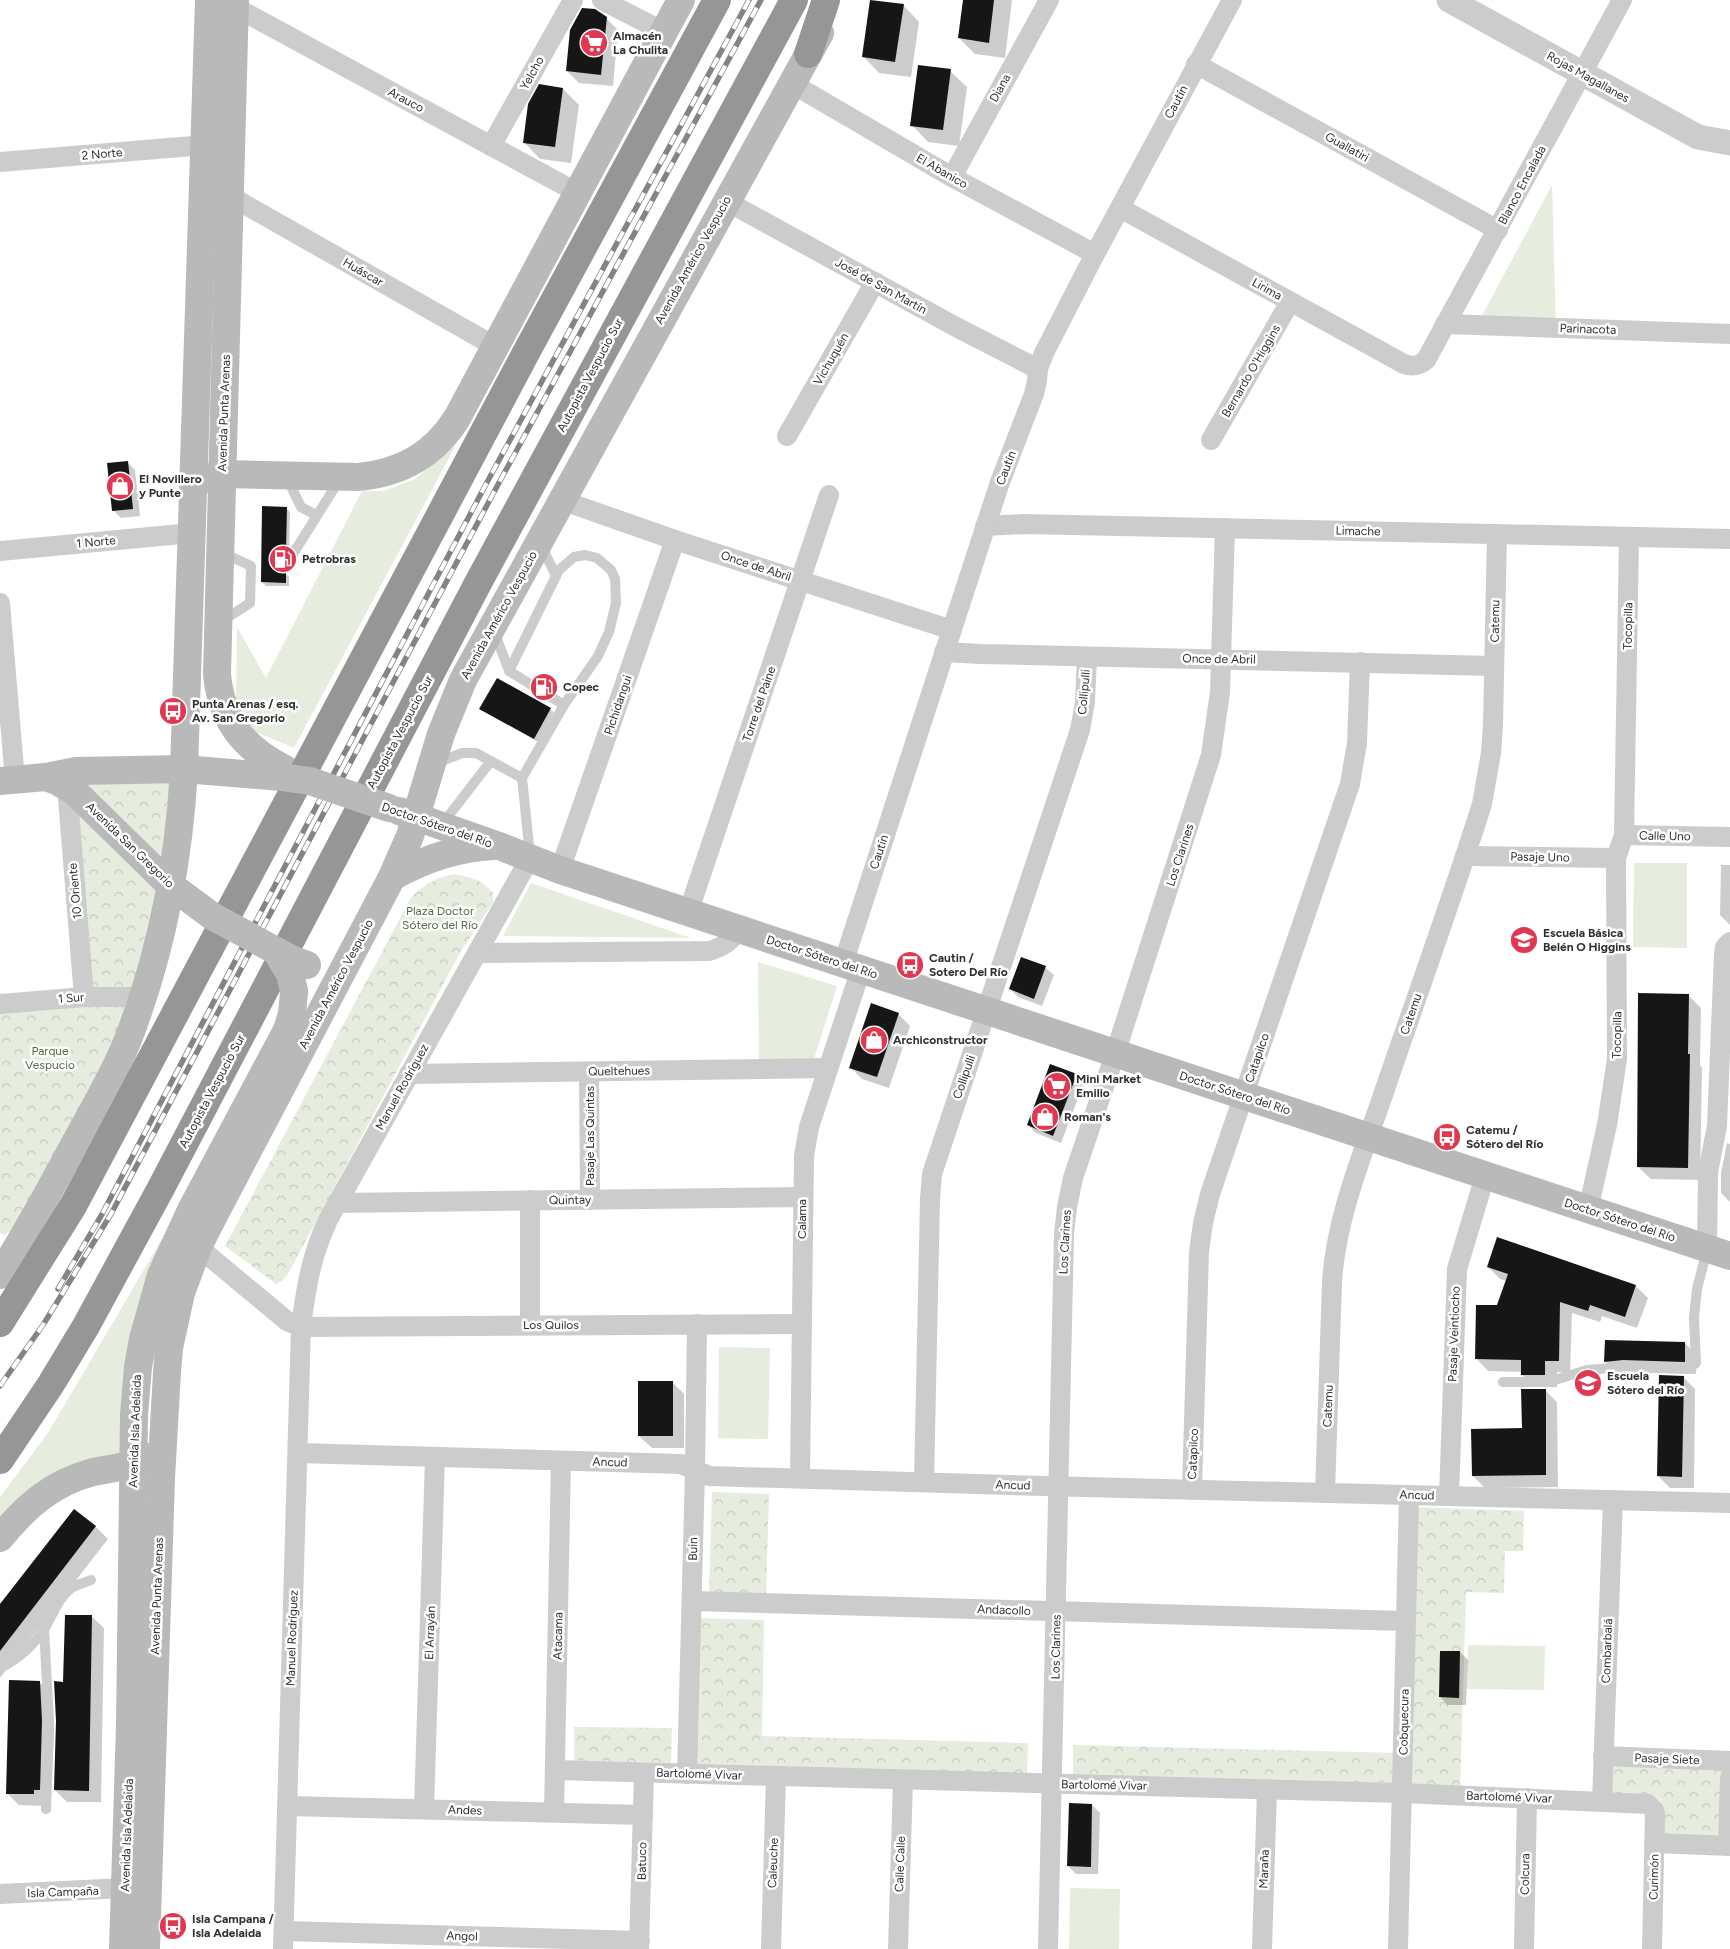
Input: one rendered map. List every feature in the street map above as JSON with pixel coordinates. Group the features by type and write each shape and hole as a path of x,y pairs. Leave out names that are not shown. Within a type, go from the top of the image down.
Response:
{"highway":[{"path":"0,1324 78,1197 524,357 717,0"},
{"name":"Autopista Vespucio Sur","path":"0,1460 51,1384 165,1180 478,583 794,0"},
{"path":"808,54 826,0"}],"main road":[{"path":"193,496 204,480 222,474 358,477 390,472 405,466 433,448 442,439 457,418 496,347 681,0"},
{"name":"Avenida Américo Vespucio","path":"198,1247 392,877 429,821 431,766 441,734 463,680 838,0"},
{"path":"0,1275 7,1248 105,1087 126,1043 163,928 180,828 184,769 205,145 226,2"},
{"name":"Avenida Punta Arenas","path":"226,2 230,196 217,679 227,716 244,741 283,773 310,781"},
{"path":"7,781 56,782 82,770 184,769 283,773"},
{"name":"Doctor Sótero del Río","path":"310,781 429,821 560,870 688,913 1719,1253"},
{"name":"Avenida San Gregorio","path":"56,782 170,885 212,916"},
{"path":"392,877 409,867 445,853 463,849 499,846"},
{"name":"Avenida Isla Adelaida","path":"212,916 276,951 307,965 330,966 348,961"},
{"name":"Avenida Isla Adelaida","path":"123,1949 130,1725 132,1464 138,1367 151,1307 161,1275 191,1210 287,1030 292,1014 294,991 290,974 276,951"},
{"name":"Avenida Punta Arenas","path":"146,1949 162,1440 169,1348 181,1293 198,1247"},
{"path":"0,1538 24,1510 54,1488 83,1476 132,1464 149,1457 162,1440"}],"street":[{"name":"Yelcho","path":"491,146 573,0"},
{"path":"602,0 664,32"},
{"name":"Diana","path":"952,177 1049,0"},
{"name":"Cautín","path":"852,966 944,652 1000,482 1034,394 1038,369 1044,353 1094,254 1232,0"},
{"name":"Rojas Magallanes","path":"1449,0 1698,137 1730,143"},
{"name":"Blanco Encalada","path":"1416,366 1426,360 1622,0"},
{"name":"Arauco","path":"226,2 578,193"},
{"name":"Guallatiri","path":"1196,64 1498,230"},
{"name":"El Abanico","path":"791,84 952,177 1094,254"},
{"name":"2 Norte","path":"0,162 205,145"},
{"name":"Huáscar","path":"230,196 496,347"},
{"name":"José de San Martín","path":"726,201 1038,369"},
{"name":"Lirima","path":"1120,208 1404,364 1416,366"},
{"name":"Vichuquén","path":"787,436 875,282"},
{"name":"Bernardo O'Higgins","path":"1211,440 1290,302"},
{"name":"Parinacota","path":"1445,324 1730,334"},
{"name":"Torre del Paine","path":"688,913 829,495"},
{"name":"Once de Abril","path":"561,500 675,540 952,630"},
{"name":"Limache","path":"985,526 1024,524 1730,539"},
{"name":"Los Clarines","path":"1048,1949 1066,1207 1073,1178 1211,755 1220,692 1222,660 1224,528"},
{"name":"1 Norte","path":"0,551 192,533"},
{"name":"Catemu","path":"1325,1493 1333,1265 1342,1217 1465,856 1482,804 1487,781 1493,725 1497,534"},
{"name":"Tocopilla","path":"1624,835 1629,537"},
{"name":"Pichidangui","path":"560,870 675,540"},
{"path":"0,603 7,781"},
{"name":"Once de Abril","path":"944,652 1494,666"},
{"name":"Collipulli","path":"924,1482 930,1186 935,1162 1080,730 1086,702 1087,656"},
{"name":"Catapilco","path":"1192,1490 1201,1237 1210,1194 1350,784 1357,743 1360,662"},
{"name":"10 Oriente","path":"56,782 84,997"},
{"name":"Calle Uno","path":"1616,858 1624,835 1730,838"},
{"name":"Pasaje Uno","path":"1465,856 1616,858"},
{"name":"Manuel Rodríguez","path":"284,1940 301,1327 312,1258 337,1203 530,858"},
{"name":"Tocopilla","path":"1588,1210 1607,1125 1617,1058 1616,858"},
{"path":"477,953 709,951 726,944 740,930"},
{"path":"1719,1253 1708,1172 1709,1159 1724,1112 1724,954 1725,948 1730,942"},
{"name":"Calama","path":"800,1478 802,1197 805,1142 828,1068 852,966"},
{"name":"1 Sur","path":"0,1004 84,997 142,997"},
{"name":"Queltehues","path":"409,1074 828,1068"},
{"name":"Pasaje Las Quintas","path":"589,1072 590,1200"},
{"name":"Pasaje Veintiocho","path":"1449,1496 1457,1268 1486,1176"},
{"name":"Quintay","path":"337,1203 802,1197"},
{"path":"530,1200 530,1325"},
{"path":"198,1247 280,1315 294,1325 301,1327"},
{"name":"Buin","path":"687,1774 697,1324"},
{"name":"Los Quilos","path":"301,1327 802,1324"},
{"name":"Ancud","path":"298,1453 681,1464 709,1476 1060,1487 1730,1503"},
{"name":"El Arrayán","path":"424,1809 435,1457"},
{"name":"Atacama","path":"554,1812 561,1460"},
{"name":"Cobquecura","path":"1398,1949 1410,1495"},
{"name":"Combarbalá","path":"1602,1801 1613,1500"},
{"name":"Andacollo","path":"692,1601 1406,1621"},
{"name":"Pasaje Siete","path":"1604,1756 1730,1761"},
{"name":"Bartolomé Vivar","path":"555,1770 1402,1793 1644,1803 1652,1806"},
{"name":"Batuco","path":"640,1945 644,1773"},
{"name":"Caleuche","path":"771,1949 776,1776"},
{"path":"1654,1843 1729,1846 1730,1778"},
{"name":"Calle Calle","path":"898,1949 903,1780"},
{"name":"Maraña","path":"1262,1949 1267,1790"},
{"name":"Colcura","path":"1524,1949 1527,1798"},
{"name":"Andes","path":"288,1806 643,1815"},
{"name":"Curimón","path":"1652,1806 1655,1814 1652,1949"},
{"name":"Isla Campaña","path":"0,1894 125,1888"},
{"name":"Angol","path":"284,1940 640,1945"}],"lane":[{"path":"285,475 301,507 316,515"},
{"path":"286,565 342,476"},
{"path":"539,541 556,576"},
{"path":"217,624 250,603 256,567 219,551"},
{"path":"509,671 559,570 570,559 578,556 591,556 604,563 615,578 616,603 603,646 593,665 564,705 522,778 530,858"},
{"path":"492,626 509,671 564,705"},
{"path":"431,766 462,754 476,753 522,778"},
{"path":"429,821 491,761"},
{"path":"1503,1382 1548,1382 1587,1370 1624,1367 1688,1370 1696,1363 1694,1317 1697,1289 1719,1253"},
{"path":"0,1668 18,1658 44,1629 63,1596 71,1588 91,1580"},
{"path":"44,1629 49,1721 46,1809"}],"green space":[{"path":"1552,185 1556,327 1478,323"},
{"path":"456,445 294,748 254,731 236,702 237,627 266,678 362,491 384,491 415,479"},
{"path":"75,775 170,780 166,863"},
{"path":"77,808 159,890 134,993 92,994"},
{"path":"1634,863 1687,863 1687,948 1633,947"},
{"name":"Plaza Doctor Sótero del Río","path":"455,874 471,878 485,885 493,893 493,903 461,951 288,1274 282,1281 276,1284 225,1246 412,896 432,882"},
{"path":"531,883 691,938 503,936"},
{"path":"758,962 837,986 814,1059 759,1060"},
{"name":"Parque Vespucio","path":"121,1004 126,1010 96,1080 13,1230 4,1235 0,1233 0,1012"},
{"path":"162,1239 121,1455 0,1527 0,1497 48,1433"},
{"path":"719,1347 770,1348 768,1439 718,1438"},
{"path":"712,1492 769,1494 766,1595 709,1593"},
{"path":"1412,1507 1524,1511 1523,1551 1505,1551 1504,1593 1466,1592 1460,1791 1403,1789"},
{"path":"699,1618 764,1620 762,1736 1028,1743 1027,1774 696,1766"},
{"path":"1468,1645 1545,1646 1544,1690 1467,1689"},
{"path":"574,1727 672,1728 671,1763 574,1761"},
{"path":"1073,1745 1398,1753 1397,1783 1073,1775"},
{"path":"1609,1762 1727,1766 1725,1839 1660,1837 1661,1802 1655,1796 1608,1795"},
{"path":"1070,1888 1120,1889 1119,1949 1069,1949"}],"building":[{"path":"870,0 904,4 895,62 862,57"},
{"path":"963,0 994,0 989,43 958,38"},
{"path":"582,8 595,9 607,17 601,75 566,71 570,30"},
{"path":"918,65 951,69 943,130 910,126"},
{"path":"539,84 563,88 555,147 523,143 528,104"},
{"name":"El Novillero y Punte","path":"128,461 133,509 112,511 107,463"},
{"path":"262,506 287,507 286,551 279,565 282,571 286,572 286,583 261,582"},
{"path":"497,678 551,708 534,739 479,709"},
{"path":"1021,957 1046,966 1034,999 1009,989"},
{"path":"1638,993 1689,994 1688,1168 1637,1167"},
{"name":"Archiconstructor","path":"871,1003 899,1013 877,1077 849,1068"},
{"path":"1050,1064 1077,1074 1053,1136 1027,1125"},
{"path":"1497,1237 1636,1285 1625,1317 1590,1305 1588,1311 1560,1302 1559,1361 1545,1361 1545,1375 1521,1375 1521,1360 1475,1359 1476,1305 1497,1305 1508,1274 1487,1267"},
{"path":"1605,1340 1685,1342 1685,1362 1623,1360 1604,1362"},
{"path":"1659,1375 1684,1376 1682,1477 1657,1476"},
{"path":"638,1381 673,1381 673,1436 638,1436"},
{"path":"1521,1389 1546,1389 1546,1475 1472,1476 1471,1429 1522,1428"},
{"path":"74,1509 96,1526 0,1651 0,1604"},
{"path":"65,1615 92,1615 89,1791 54,1790 56,1721 54,1681 63,1682"},
{"path":"1440,1651 1460,1651 1459,1698 1439,1697"},
{"path":"9,1680 40,1681 42,1721 40,1790 34,1790 34,1794 6,1794"},
{"path":"1069,1803 1092,1804 1091,1867 1067,1866"}],"railway":[{"path":"58,1289 101,1216 485,486 749,0"},
{"path":"0,1386 43,1325 111,1214 494,492 761,0"}],"place":[{"name":"Almacén La Chulita","path":"594,43"},
{"name":"El Novillero y Punte","path":"120,486"},
{"name":"Petrobras","path":"283,559"},
{"name":"Copec","path":"544,687"},
{"name":"Punta Arenas / esq. Av. San Gregorio","path":"173,711"},
{"name":"Escuela Básica Belén O Higgins","path":"1524,940"},
{"name":"Cautin / Sotero Del Río","path":"910,965"},
{"name":"Archiconstructor","path":"874,1040"},
{"name":"Mini Market Emilio","path":"1057,1086"},
{"name":"Roman's","path":"1045,1117"},
{"name":"Catemu / Sótero del Río","path":"1447,1137"},
{"name":"Escuela Sótero del Río","path":"1588,1383"},
{"name":"Isla Campana / Isla Adelaida","path":"173,1926"}]}
